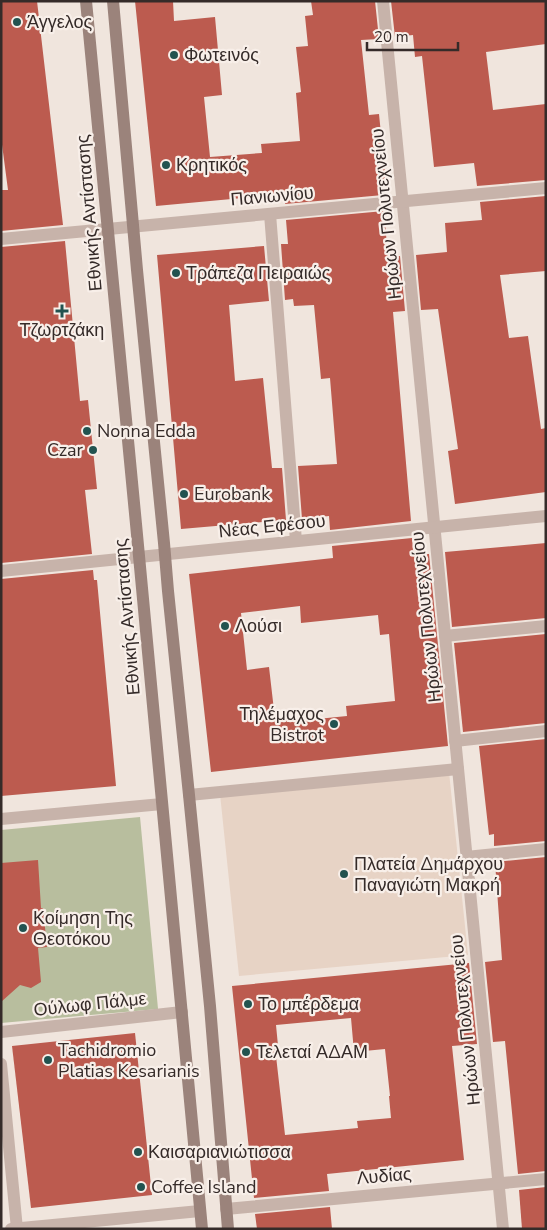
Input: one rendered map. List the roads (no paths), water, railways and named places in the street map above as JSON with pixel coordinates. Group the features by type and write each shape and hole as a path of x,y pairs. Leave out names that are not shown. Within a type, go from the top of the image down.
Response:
{"main road":[{"name":"Εθνικής Αντίστασης","path":"86,1 202,1229"},
{"path":"113,1 137,270 210,1016 228,1229"}],"street":[{"name":"Ηρώων Πολυτεχνείου","path":"383,1 503,1229"},
{"name":"Πανιωνίου","path":"1,239 546,188"},
{"path":"270,214 296,541"},
{"name":"Νέας Εφέσου","path":"1,571 546,516"},
{"path":"445,636 546,626"},
{"path":"456,741 546,731"},
{"path":"189,795 458,769"},
{"path":"1,819 162,804"},
{"path":"466,856 546,849"},
{"name":"Ούλωφ Πάλμε","path":"1,1032 182,1012"},
{"path":"1,1064 17,1228"},
{"name":"Λυδίας","path":"226,1208 546,1179"},
{"path":"11,1229 200,1211"}],"place":[{"name":"Άγγελος","path":"17,22"},
{"name":"Φωτεινός","path":"174,55"},
{"name":"Κρητικός","path":"166,165"},
{"name":"Τράπεζα Πειραιώς","path":"176,273"},
{"name":"Τζωρτζάκη","path":"62,311"},
{"name":"Nonna Edda","path":"87,431"},
{"name":"Czar","path":"93,450"},
{"name":"Eurobank","path":"184,494"},
{"name":"Λούσι","path":"225,626"},
{"name":"Τηλέμαχος Bistrot","path":"334,724"},
{"name":"Πλατεία Δημάρχου Παναγιώτη Μακρή","path":"344,874"},
{"name":"Κοίμηση Της Θεοτόκου","path":"23,928"},
{"name":"Το μπέρδεμα","path":"248,1004"},
{"name":"Τελεταί ΑΔΑΜ","path":"246,1052"},
{"name":"Tachidromio Platias Kesarianis","path":"48,1060"},
{"name":"Καισαριανιώτισσα","path":"138,1152"},
{"name":"Coffee Island","path":"141,1187"}]}
